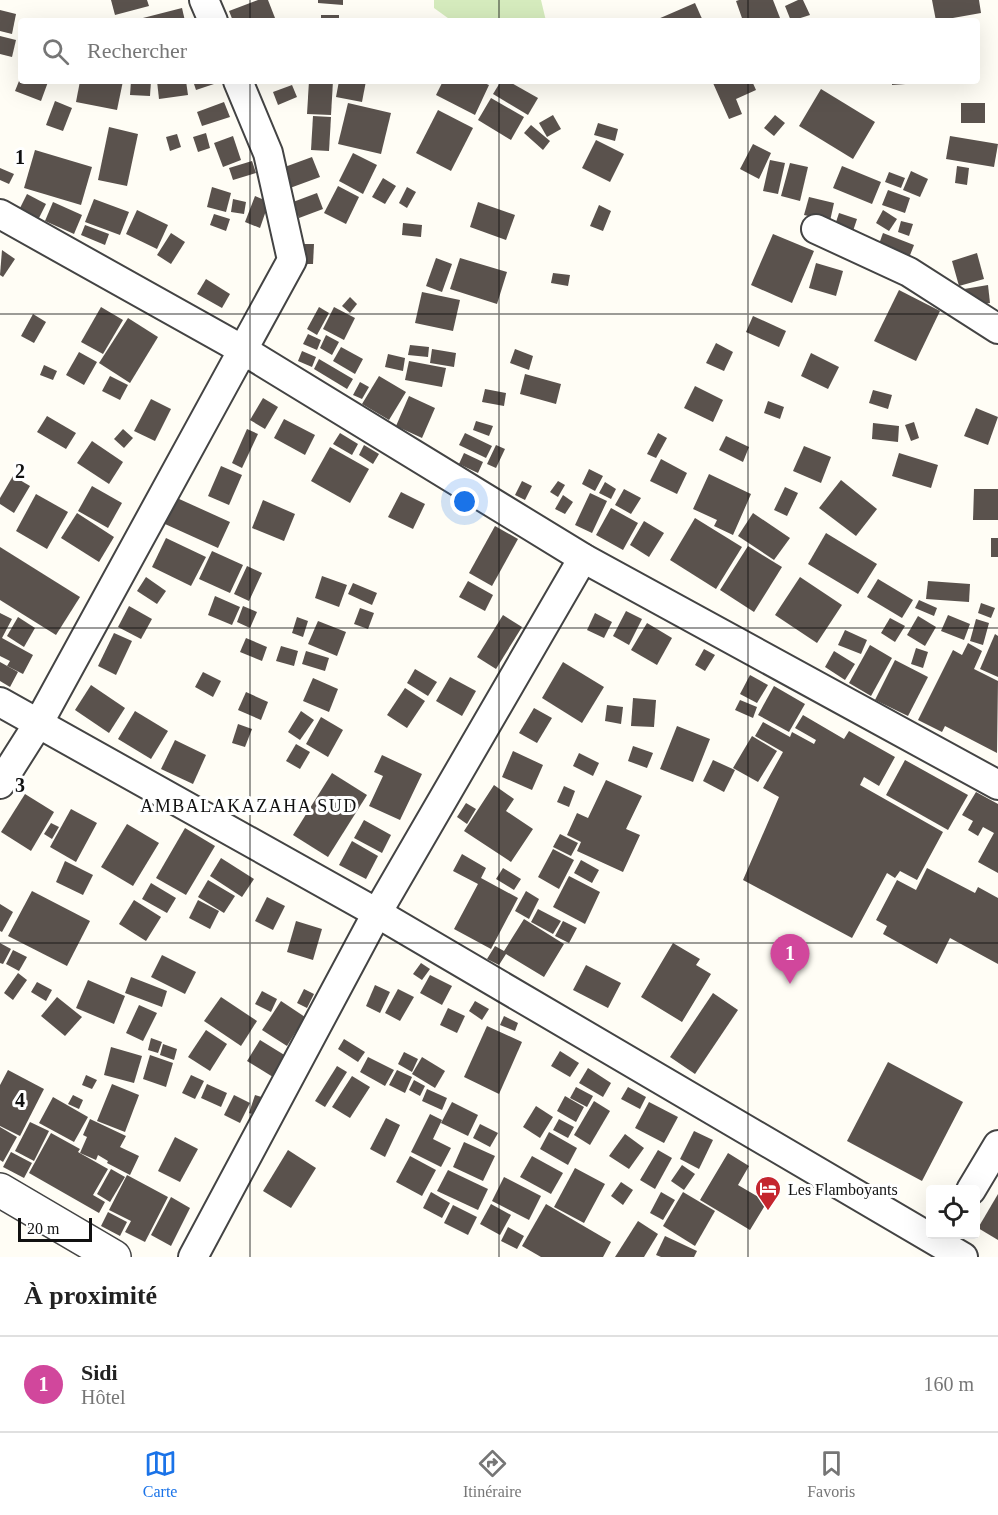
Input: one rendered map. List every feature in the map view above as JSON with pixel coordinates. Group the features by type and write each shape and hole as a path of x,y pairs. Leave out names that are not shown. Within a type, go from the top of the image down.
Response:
{"street":[{"path":"204,0 212,18"},
{"path":"0,784 38,724 292,260 268,153 239,84"},
{"path":"0,214 243,350 583,558 998,784"},
{"path":"816,229 909,272 998,329"},
{"path":"193,1257 377,913 583,558"},
{"path":"0,702 377,913 938,1245 963,1257"},
{"path":"974,1185 998,1145"},
{"path":"0,1191 114,1257"}],"green space":[{"path":"434,0 541,0 545,18 448,18 434,8"}],"building":[{"path":"111,0 147,0 149,6 115,15"},
{"path":"258,0 268,0 275,18 232,18 229,11"},
{"path":"318,0 343,0 343,5 318,3"},
{"path":"773,0 780,18 742,18 736,1"},
{"path":"803,0 810,15 790,18 785,6"},
{"path":"932,0 979,0 981,13 953,18 935,18"},
{"path":"695,3 702,18 660,18"},
{"path":"182,8 184,18 143,18"},
{"path":"0,10 16,14 12,34 0,31"},
{"path":"321,15 339,15 339,18 321,18"},
{"path":"0,36 16,40 12,57 0,54"},
{"path":"18,84 47,84 41,101 15,91"},
{"path":"79,84 122,84 117,110 76,102"},
{"path":"131,84 151,84 150,96 130,95"},
{"path":"157,84 186,84 188,95 159,99"},
{"path":"194,84 214,84 196,90"},
{"path":"309,84 333,84 331,115 307,114"},
{"path":"338,84 365,84 362,102 336,97"},
{"path":"442,84 489,85 475,115 436,95"},
{"path":"499,84 513,84 538,98 528,115 493,94"},
{"path":"713,84 753,84 756,90 736,99 742,114 729,119"},
{"path":"292,85 297,97 278,105 273,92"},
{"path":"821,89 875,122 853,159 799,126"},
{"path":"491,98 524,117 511,140 478,120"},
{"path":"55,101 72,108 63,131 46,125"},
{"path":"224,102 230,117 202,126 197,112"},
{"path":"348,103 391,113 381,154 338,144"},
{"path":"961,103 985,103 985,123 961,123"},
{"path":"438,110 473,128 451,171 416,153"},
{"path":"553,115 561,129 547,137 539,123"},
{"path":"775,115 785,123 774,136 764,128"},
{"path":"313,116 331,117 329,151 311,150"},
{"path":"598,123 618,129 615,141 594,135"},
{"path":"531,125 550,141 543,150 524,133"},
{"path":"109,127 138,134 127,186 98,180"},
{"path":"206,133 210,148 198,152 193,137"},
{"path":"177,134 181,147 170,151 166,137"},
{"path":"233,136 241,160 223,167 214,143"},
{"path":"950,136 998,144 994,167 946,159"},
{"path":"596,140 624,154 610,182 582,168"},
{"path":"753,144 771,153 759,179 740,169"},
{"path":"35,150 92,167 81,205 24,188"},
{"path":"353,153 377,165 363,194 339,181"},
{"path":"312,157 320,177 290,188 282,168"},
{"path":"770,160 785,163 778,194 763,191"},
{"path":"252,161 256,173 233,180 229,168"},
{"path":"790,163 808,167 800,201 781,196"},
{"path":"842,166 881,182 872,204 833,188"},
{"path":"957,166 969,168 967,185 955,183"},
{"path":"0,168 14,174 9,184 0,180"},
{"path":"911,171 928,179 920,197 903,190"},
{"path":"889,172 905,178 901,188 885,182"},
{"path":"383,178 396,186 385,204 372,197"},
{"path":"338,186 359,197 346,224 324,213"},
{"path":"212,187 231,193 226,212 207,207"},
{"path":"407,187 416,192 407,208 399,203"},
{"path":"888,190 910,198 905,213 882,205"},
{"path":"317,193 323,209 299,218 293,202"},
{"path":"27,194 46,204 38,220 19,210"},
{"path":"255,196 269,202 260,228 245,222"},
{"path":"809,197 834,203 830,221 804,215"},
{"path":"94,199 129,212 120,235 85,222"},
{"path":"233,199 246,202 244,214 231,212"},
{"path":"53,202 82,215 74,234 45,221"},
{"path":"478,202 515,215 506,240 470,227"},
{"path":"599,205 611,211 603,231 590,226"},
{"path":"137,210 168,225 157,249 126,234"},
{"path":"883,210 897,219 889,231 876,223"},
{"path":"839,213 857,219 853,231 835,225"},
{"path":"214,214 230,219 226,231 210,225"},
{"path":"901,221 913,224 909,236 898,232"},
{"path":"403,223 422,225 421,237 402,235"},
{"path":"85,225 109,234 105,245 81,235"},
{"path":"171,233 185,242 171,264 157,255"},
{"path":"883,233 914,245 907,263 876,252"},
{"path":"773,234 814,251 792,303 751,285"},
{"path":"302,244 314,244 313,264 301,264"},
{"path":"2,250 15,259 3,277 0,275"},
{"path":"977,253 984,279 959,286 952,261"},
{"path":"436,258 452,264 442,292 426,286"},
{"path":"460,258 507,272 497,304 450,289"},
{"path":"816,263 843,271 836,296 809,288"},
{"path":"553,273 570,275 568,286 551,283"},
{"path":"206,279 230,294 222,308 197,294"},
{"path":"988,285 990,303 969,306 958,290"},
{"path":"899,290 940,311 916,361 874,341"},
{"path":"422,292 460,300 453,331 415,323"},
{"path":"350,297 357,304 350,313 342,306"},
{"path":"101,307 123,320 103,354 81,342"},
{"path":"319,307 329,313 317,335 307,329"},
{"path":"334,307 355,318 344,340 323,329"},
{"path":"33,314 46,322 34,343 21,336"},
{"path":"753,316 786,331 779,347 746,332"},
{"path":"128,318 158,337 130,383 99,363"},
{"path":"308,334 321,340 317,350 303,344"},
{"path":"326,335 339,342 332,355 320,348"},
{"path":"716,343 733,352 724,371 706,363"},
{"path":"410,345 429,347 428,357 408,355"},
{"path":"341,347 363,359 355,374 333,361"},
{"path":"432,349 456,353 454,367 430,363"},
{"path":"515,349 533,356 529,370 510,363"},
{"path":"302,351 316,357 312,367 298,361"},
{"path":"79,352 97,362 84,385 66,375"},
{"path":"811,353 839,367 828,389 801,376"},
{"path":"388,354 405,358 403,371 385,367"},
{"path":"319,359 353,379 347,389 314,369"},
{"path":"409,361 446,368 442,387 405,380"},
{"path":"44,365 57,371 53,380 40,375"},
{"path":"525,374 561,384 556,404 520,394"},
{"path":"110,376 128,385 120,400 102,391"},
{"path":"379,376 406,392 389,420 362,404"},
{"path":"360,382 369,387 362,399 353,395"},
{"path":"695,386 723,400 713,422 684,408"},
{"path":"485,389 506,393 504,406 482,402"},
{"path":"873,390 892,395 888,409 869,403"},
{"path":"409,396 435,408 422,438 396,426"},
{"path":"263,398 278,407 265,429 250,420"},
{"path":"151,399 171,409 155,441 134,431"},
{"path":"768,401 784,407 780,419 764,413"},
{"path":"976,408 998,417 988,445 964,436"},
{"path":"47,416 76,433 66,449 37,432"},
{"path":"284,419 315,435 305,455 274,438"},
{"path":"476,421 493,426 489,436 473,430"},
{"path":"914,422 919,438 911,441 905,425"},
{"path":"873,423 899,426 898,442 872,439"},
{"path":"123,429 133,438 124,448 114,439"},
{"path":"247,429 258,434 242,468 232,463"},
{"path":"340,433 358,444 352,455 333,444"},
{"path":"465,433 492,446 486,458 459,445"},
{"path":"658,433 667,438 656,458 647,454"},
{"path":"726,436 749,447 743,462 719,450"},
{"path":"92,441 123,462 109,484 77,463"},
{"path":"364,445 379,454 373,464 359,455"},
{"path":"496,445 505,449 496,468 487,464"},
{"path":"804,446 831,457 821,483 793,471"},
{"path":"330,447 369,469 350,503 311,481"},
{"path":"464,453 483,462 478,473 459,464"},
{"path":"899,453 938,465 931,488 892,476"},
{"path":"661,459 687,473 677,494 650,481"},
{"path":"221,466 242,475 229,505 208,496"},
{"path":"589,469 603,476 595,491 582,484"},
{"path":"709,474 751,494 733,535 714,526 717,520 693,509"},
{"path":"13,476 30,486 14,513 0,504 0,498"},
{"path":"841,480 877,509 856,536 819,508"},
{"path":"522,481 532,486 525,500 515,495"},
{"path":"558,481 565,485 558,497 550,492"},
{"path":"605,482 616,489 611,499 599,493"},
{"path":"92,486 122,503 108,528 78,511"},
{"path":"785,487 798,493 787,516 774,510"},
{"path":"624,489 641,498 631,514 615,505"},
{"path":"974,489 998,489 998,520 973,520"},
{"path":"401,492 425,504 413,529 388,517"},
{"path":"590,493 607,501 592,533 575,525"},
{"path":"36,494 68,512 47,549 16,531"},
{"path":"563,495 573,502 565,514 555,509"},
{"path":"177,498 230,522 218,548 165,524"},
{"path":"263,500 295,514 284,541 252,528"},
{"path":"611,508 638,523 623,550 596,535"},
{"path":"77,513 114,537 99,562 61,538"},
{"path":"753,513 790,538 774,560 738,536"},
{"path":"695,518 742,547 716,589 670,560"},
{"path":"644,521 664,533 649,557 630,545"},
{"path":"495,526 518,539 492,586 469,573"},
{"path":"826,533 877,564 858,594 808,564"},
{"path":"166,538 206,557 191,586 152,567"},
{"path":"991,538 998,538 998,557 991,557"},
{"path":"748,546 782,567 754,612 720,590"},
{"path":"0,547 80,597 56,635 0,600"},
{"path":"212,551 243,565 230,593 199,579"},
{"path":"247,566 262,573 249,601 234,594"},
{"path":"322,576 347,585 339,607 315,598"},
{"path":"146,577 166,591 157,604 137,591"},
{"path":"800,577 842,605 817,643 775,615"},
{"path":"878,579 913,600 902,618 867,597"},
{"path":"468,581 493,595 485,611 459,597"},
{"path":"928,581 970,584 969,602 926,599"},
{"path":"353,583 377,593 372,605 348,594"},
{"path":"215,596 240,607 232,625 208,615"},
{"path":"919,600 937,608 934,616 915,608"},
{"path":"981,603 995,608 991,618 978,613"},
{"path":"129,606 152,619 141,639 118,627"},
{"path":"243,606 257,612 250,628 237,622"},
{"path":"360,608 374,613 368,629 354,624"},
{"path":"626,611 642,619 629,645 613,636"},
{"path":"0,613 12,619 2,638 33,655 23,674 7,666 10,661 0,656"},
{"path":"595,613 612,622 604,638 587,630"},
{"path":"503,615 522,627 496,669 477,657"},
{"path":"948,615 970,624 964,640 941,631"},
{"path":"918,616 936,627 925,646 907,635"},
{"path":"18,617 35,628 24,647 7,636"},
{"path":"297,617 308,621 303,637 292,633"},
{"path":"890,618 905,626 895,642 881,633"},
{"path":"976,619 989,623 983,645 970,641"},
{"path":"318,621 346,632 337,656 308,644"},
{"path":"647,623 672,638 657,665 631,650"},
{"path":"845,630 867,640 861,654 838,645"},
{"path":"114,633 132,641 116,675 98,666"},
{"path":"995,634 998,636 998,677 980,669"},
{"path":"246,638 267,647 262,661 240,652"},
{"path":"968,643 982,651 974,669 998,681 997,753 945,726 942,732 918,720 953,650 962,655"},
{"path":"870,645 892,658 871,696 849,683"},
{"path":"281,646 298,651 294,666 276,661"},
{"path":"916,648 928,652 923,668 911,664"},
{"path":"704,649 715,655 705,671 695,665"},
{"path":"306,651 329,658 325,671 302,664"},
{"path":"834,651 855,664 845,680 825,667"},
{"path":"895,660 928,677 908,716 875,700"},
{"path":"0,662 18,672 10,687 0,681"},
{"path":"563,662 604,687 582,723 542,698"},
{"path":"415,669 437,682 428,696 407,683"},
{"path":"203,672 221,681 213,697 195,687"},
{"path":"750,675 768,685 757,703 740,694"},
{"path":"450,677 476,691 462,716 436,701"},
{"path":"313,678 338,689 329,712 303,701"},
{"path":"91,685 125,708 109,733 75,710"},
{"path":"774,686 805,704 789,732 758,715"},
{"path":"405,688 425,701 407,728 387,715"},
{"path":"246,692 268,702 261,720 238,710"},
{"path":"633,698 656,700 654,727 631,726"},
{"path":"740,700 757,707 753,718 735,710"},
{"path":"607,705 623,707 621,724 605,721"},
{"path":"534,708 552,718 537,743 519,733"},
{"path":"135,711 168,731 151,759 118,739"},
{"path":"301,711 314,720 300,740 288,732"},
{"path":"803,715 844,739 849,731 895,757 879,786 864,777 860,785 943,832 917,880 900,871 895,878 887,873 852,938 743,880 779,797 763,788 783,752 755,736 763,722 790,737 792,732 814,744 816,740 795,728"},
{"path":"321,717 343,730 328,757 306,744"},
{"path":"238,724 252,729 245,747 232,743"},
{"path":"677,726 710,739 693,782 660,769"},
{"path":"752,736 777,751 758,782 733,768"},
{"path":"175,740 206,755 193,784 161,769"},
{"path":"296,744 310,752 300,769 286,761"},
{"path":"633,746 653,753 647,768 628,761"},
{"path":"513,751 543,765 532,790 502,777"},
{"path":"579,753 599,763 593,776 573,766"},
{"path":"382,755 422,774 400,820 369,806 383,776 374,772"},
{"path":"713,760 735,770 724,792 703,781"},
{"path":"905,760 968,795 948,830 886,795"},
{"path":"332,773 367,795 328,857 293,835"},
{"path":"606,780 642,796 626,829 640,835 623,872 577,851 581,842 567,835 577,813 588,818"},
{"path":"494,785 514,799 506,811 533,829 511,862 464,831"},
{"path":"564,786 575,791 569,807 557,802"},
{"path":"976,792 998,804 998,873 978,862 994,833 983,827 978,836 968,830 973,821 962,815"},
{"path":"25,794 54,812 31,851 1,832"},
{"path":"466,803 476,809 467,824 457,817"},
{"path":"71,809 97,823 76,862 50,847"},
{"path":"364,820 391,835 382,853 354,838"},
{"path":"51,823 59,827 52,839 44,834"},
{"path":"127,824 159,843 133,886 101,867"},
{"path":"185,828 215,846 186,895 156,878"},
{"path":"560,834 578,843 571,856 553,847"},
{"path":"352,841 378,856 366,879 339,865"},
{"path":"553,849 574,860 559,889 538,877"},
{"path":"462,854 486,868 481,878 518,898 491,949 454,929 478,884 453,871"},
{"path":"221,858 254,879 242,897 210,876"},
{"path":"581,860 599,870 592,883 574,873"},
{"path":"65,861 93,875 83,895 56,882"},
{"path":"503,868 521,879 514,890 496,879"},
{"path":"927,868 975,893 978,887 998,898 998,964 950,938 937,964 883,934 887,926 876,920 897,880 916,890"},
{"path":"569,876 600,892 585,924 553,907"},
{"path":"208,880 235,896 224,913 198,897"},
{"path":"151,883 176,898 167,913 142,899"},
{"path":"32,891 90,921 67,966 8,936"},
{"path":"526,891 539,899 529,919 515,911"},
{"path":"267,897 285,906 273,930 255,921"},
{"path":"134,900 161,917 146,941 119,924"},
{"path":"198,900 219,911 210,929 189,918"},
{"path":"0,904 13,912 2,932 0,931"},
{"path":"538,909 561,921 553,934 531,922"},
{"path":"524,919 564,944 544,977 506,954 499,965 487,959 495,946 504,951"},
{"path":"296,921 322,929 313,960 287,952"},
{"path":"563,921 577,928 569,943 555,936"},
{"path":"0,943 11,949 3,964 0,963"},
{"path":"673,943 700,959 696,965 711,974 682,1022 641,997"},
{"path":"13,950 27,957 19,971 6,964"},
{"path":"162,955 196,972 185,994 151,977"},
{"path":"421,963 430,969 422,980 413,974"},
{"path":"586,965 621,983 608,1008 573,990"},
{"path":"18,973 27,980 13,1000 4,993"},
{"path":"430,975 452,986 442,1005 420,993"},
{"path":"131,977 167,991 162,1007 125,993"},
{"path":"88,980 125,996 114,1024 76,1008"},
{"path":"37,982 52,990 46,1001 31,992"},
{"path":"375,985 390,992 380,1013 366,1006"},
{"path":"304,989 314,994 307,1008 297,1003"},
{"path":"398,989 414,997 400,1021 385,1013"},
{"path":"262,991 277,999 271,1012 255,1004"},
{"path":"713,993 738,1010 695,1074 670,1057"},
{"path":"57,997 82,1017 65,1036 41,1016"},
{"path":"221,997 257,1021 241,1046 204,1021"},
{"path":"281,1001 305,1017 287,1046 262,1030"},
{"path":"475,1001 489,1009 482,1020 469,1011"},
{"path":"139,1005 157,1013 143,1041 126,1033"},
{"path":"448,1008 465,1016 457,1033 440,1025"},
{"path":"504,1016 518,1023 515,1031 500,1025"},
{"path":"487,1026 522,1042 499,1094 464,1077"},
{"path":"206,1030 227,1044 210,1071 188,1057"},
{"path":"151,1038 162,1042 158,1053 148,1050"},
{"path":"344,1039 365,1052 358,1062 338,1049"},
{"path":"260,1040 286,1056 273,1077 247,1061"},
{"path":"163,1044 177,1049 174,1060 160,1055"},
{"path":"111,1047 142,1056 134,1083 104,1075"},
{"path":"560,1051 579,1063 570,1077 551,1066"},
{"path":"404,1052 418,1059 412,1072 398,1064"},
{"path":"150,1055 173,1063 166,1087 143,1079"},
{"path":"368,1057 394,1070 385,1086 360,1072"},
{"path":"422,1057 445,1071 435,1088 412,1074"},
{"path":"888,1062 963,1102 922,1181 847,1141"},
{"path":"337,1066 347,1072 325,1107 315,1101"},
{"path":"588,1068 611,1083 603,1097 579,1083"},
{"path":"8,1070 44,1089 20,1136 0,1126 0,1085"},
{"path":"397,1070 412,1077 405,1093 389,1085"},
{"path":"86,1075 97,1080 92,1089 82,1085"},
{"path":"191,1075 204,1081 195,1099 182,1093"},
{"path":"352,1076 370,1087 350,1118 332,1107"},
{"path":"414,1080 425,1086 420,1096 409,1090"},
{"path":"112,1084 139,1095 125,1132 97,1121"},
{"path":"207,1084 227,1093 221,1107 201,1098"},
{"path":"576,1087 593,1096 587,1107 570,1098"},
{"path":"628,1087 646,1097 640,1109 621,1099"},
{"path":"427,1089 447,1098 442,1110 422,1101"},
{"path":"73,1095 83,1100 79,1109 68,1104"},
{"path":"234,1095 250,1103 240,1123 224,1115"},
{"path":"255,1095 268,1099 261,1117 249,1113"},
{"path":"565,1096 584,1107 576,1122 557,1111"},
{"path":"53,1097 88,1117 74,1142 39,1123"},
{"path":"594,1101 610,1111 590,1145 574,1135"},
{"path":"452,1102 478,1115 468,1136 441,1123"},
{"path":"649,1102 678,1117 664,1143 635,1128"},
{"path":"536,1106 553,1117 540,1138 523,1127"},
{"path":"430,1114 442,1120 433,1139 451,1148 441,1167 411,1152"},
{"path":"386,1118 400,1125 385,1157 370,1149"},
{"path":"90,1119 126,1136 120,1147 139,1156 130,1175 107,1163 108,1161 98,1155 96,1160 80,1153 87,1137 83,1135"},
{"path":"559,1119 574,1127 568,1138 553,1130"},
{"path":"30,1122 49,1131 34,1161 15,1151"},
{"path":"480,1124 498,1133 490,1147 473,1138"},
{"path":"0,1127 17,1137 3,1162 0,1160"},
{"path":"694,1131 713,1140 699,1169 680,1159"},
{"path":"549,1132 577,1148 568,1165 540,1149"},
{"path":"51,1133 80,1149 78,1152 108,1169 93,1195 105,1202 99,1213 29,1173"},
{"path":"625,1134 644,1148 629,1169 609,1156"},
{"path":"175,1137 198,1149 180,1182 158,1171"},
{"path":"464,1142 495,1156 483,1181 453,1167"},
{"path":"288,1150 316,1168 291,1208 263,1191"},
{"path":"658,1150 672,1158 655,1189 640,1180"},
{"path":"11,1152 32,1163 24,1178 3,1167"},
{"path":"728,1153 749,1166 738,1185 767,1202 750,1230 700,1200"},
{"path":"410,1156 436,1170 422,1196 396,1182"},
{"path":"532,1156 563,1173 551,1194 520,1177"},
{"path":"682,1165 695,1174 684,1190 671,1181"},
{"path":"575,1168 605,1184 584,1223 554,1207"},
{"path":"111,1169 125,1177 110,1202 97,1194"},
{"path":"448,1170 488,1189 478,1210 437,1191"},
{"path":"127,1175 168,1197 145,1242 125,1232 131,1221 109,1210"},
{"path":"504,1177 541,1196 529,1220 492,1201"},
{"path":"621,1182 633,1190 623,1205 611,1196"},
{"path":"431,1192 450,1203 442,1218 423,1208"},
{"path":"661,1192 675,1200 663,1220 650,1213"},
{"path":"683,1192 715,1211 695,1246 663,1226"},
{"path":"998,1194 998,1240 980,1229 980,1225"},
{"path":"171,1197 190,1208 171,1246 151,1235"},
{"path":"491,1204 511,1215 500,1235 480,1224"},
{"path":"546,1204 611,1242 603,1257 541,1257 522,1246"},
{"path":"453,1205 477,1217 468,1235 444,1223"},
{"path":"108,1212 127,1222 120,1236 101,1226"},
{"path":"638,1221 658,1234 644,1257 615,1257"},
{"path":"508,1227 524,1236 517,1249 501,1241"},
{"path":"665,1236 697,1251 694,1257 656,1255"}],"place":[{"name":"Sidi","path":"790,984"},
{"name":"Les Flamboyants","path":"768,1212"}],"district":[{"name":"AMBALAKAZAHA SUD","path":"249,806"}]}
